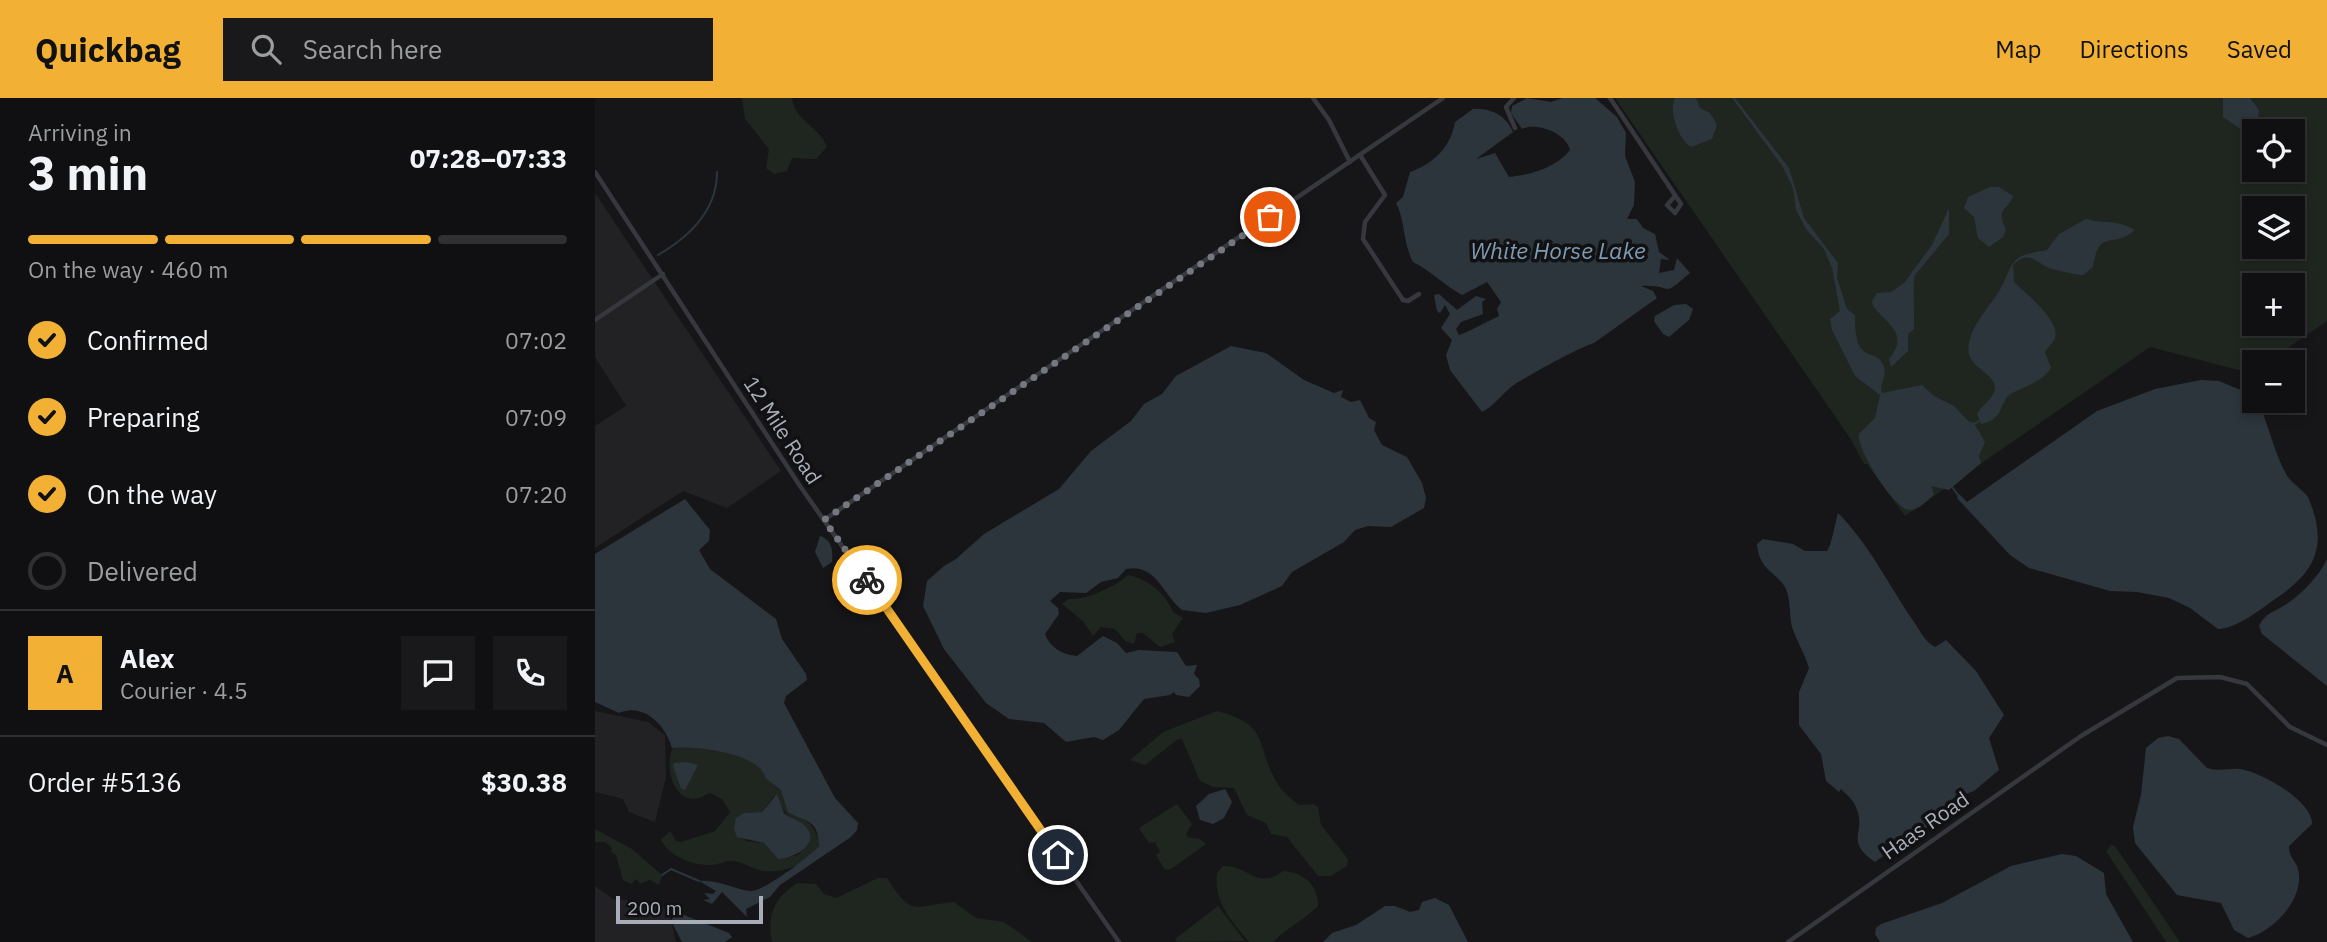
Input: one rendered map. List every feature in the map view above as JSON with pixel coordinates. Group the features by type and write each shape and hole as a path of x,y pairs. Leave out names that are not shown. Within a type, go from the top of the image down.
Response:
{"street":[{"path":"1313,98 1329,120 1350,162"},
{"path":"824,520 1443,98"},
{"path":"1514,98 1506,107 1506,113 1515,128"},
{"path":"1610,98 1675,196"},
{"path":"1360,155 1385,195 1365,222 1365,246 1403,300 1408,301 1419,294"},
{"name":"12 Mile Road","path":"595,172 824,520 1119,942"},
{"path":"595,320 663,274"},
{"name":"Haas Road","path":"1788,942 2081,736 2177,678 2191,675 2220,677 2247,684 2290,727 2327,746"}],"shaded area":[{"path":"742,98 792,98 797,112 819,134 827,147 816,159 792,158 787,171 774,174 766,168 769,149 745,119"},
{"path":"1615,98 2327,98 2327,321 2285,350 2242,350 2242,371 2150,347 1905,516 1867,464 1864,464 1850,438"},
{"path":"595,193 781,471 727,508 683,491 595,548 595,426 626,406 595,357"},
{"path":"1128,575 1155,588 1173,612 1183,618 1172,634 1175,642 1160,647 1143,633 1137,633 1134,644 1125,641 1115,629 1101,627 1093,636 1083,621 1062,604 1069,599 1100,592"},
{"path":"595,711 648,722 665,735 666,777 655,822 629,812 623,799 595,792"},
{"path":"1217,711 1246,722 1253,729 1259,737 1278,785 1299,805 1313,804 1318,807 1321,825 1348,859 1347,866 1331,876 1318,876 1287,837 1271,834 1266,823 1247,815 1234,788 1213,787 1200,781 1182,739 1178,739 1145,765 1130,760 1163,732"},
{"path":"692,747 735,754 755,762 762,769 765,778 781,790 789,810 812,827 819,845 815,851 796,866 772,871 733,861 712,865 697,864 670,851 661,840 670,831 676,841 681,842 715,831 730,812 722,799 710,793 694,799 680,794 670,771 669,762 673,748","holes":["774,796 790,819 804,825 809,844 798,855 778,859 764,843 745,841 745,813 762,812"]},
{"path":"1177,804 1192,824 1187,837 1200,839 1206,844 1171,869 1165,870 1156,855 1160,852 1155,842 1149,843 1139,828"},
{"path":"595,829 632,849 662,875 659,885 650,880 640,884 637,879 631,884 623,880 616,855 611,852 612,848 605,842 595,842"},
{"path":"2111,845 2115,846 2180,942 2166,942 2106,851"},
{"path":"1223,866 1266,879 1283,871 1297,874 1313,886 1318,906 1273,942 1249,942 1230,919 1221,902 1217,873"},
{"path":"878,878 887,878 909,904 921,907 954,902 976,918 1004,922 1032,942 772,942 771,923 774,908 783,895 797,883 816,884 824,894 836,898"},
{"path":"595,886 613,899 657,903 669,912 676,942 595,942"},
{"path":"1218,906 1245,941 1177,942 1175,939"}],"water":[{"name":"White Horse Lake","path":"1527,98 1551,102 1563,98 1595,98 1617,117 1626,133 1625,156 1635,182 1634,205 1627,219 1637,219 1643,228 1655,234 1659,252 1670,260 1661,259 1659,273 1674,270 1677,258 1690,273 1667,289 1641,286 1653,291 1657,298 1594,343 1517,383 1482,412 1450,370 1446,355 1452,340 1441,328 1450,314 1445,305 1440,313 1437,311 1434,295 1439,294 1457,310 1476,296 1486,299 1482,302 1483,314 1461,322 1456,329 1459,335 1499,316 1497,309 1501,302 1487,282 1462,295 1413,262 1396,203 1403,197 1410,172 1440,153 1450,139 1455,122 1473,109 1497,114 1513,132 1476,159 1495,153 1509,177 1542,170 1558,162 1570,150 1563,139 1543,128 1522,129 1511,113 1512,106"},
{"path":"1675,98 1696,98 1700,108 1710,113 1717,125 1712,139 1691,147 1682,138 1674,117"},
{"path":"1732,98 1735,98 1789,168 1804,218 1838,263 1837,278 1847,309 1855,315 1858,343 1867,353 1881,361 1884,367 1882,393 1922,385 1974,423 1985,442 1979,456 1981,463 1949,490 1931,486 1934,494 1917,508 1910,510 1895,500 1877,477 1863,452 1859,434 1875,418 1880,395 1855,376 1832,330 1830,319 1840,311 1832,268 1824,249 1806,229 1796,210 1793,188 1783,167"},
{"path":"2223,98 2250,98 2259,110 2258,118 2242,119 2242,126 2239,128 2223,117"},
{"path":"1990,187 1999,187 2013,196 2002,213 2006,230 2003,237 1989,247 1978,238 1974,217 1964,208 1968,197"},
{"path":"1949,208 1949,234 1915,275 1914,329 1908,334 1908,351 1891,367 1889,359 1895,350 1897,336 1872,301 1877,293 1891,292 1904,283 1932,245"},
{"path":"2086,219 2121,224 2135,230 2120,239 2103,243 2099,247 2093,267 2083,275 2051,269 2027,258 2013,265 2014,282 2053,324 2055,338 2045,352 2051,368 2038,380 2008,396 1998,414 1989,422 1981,424 1977,414 1991,398 1995,387 1991,378 1975,364 1969,354 1975,328 2001,288 2010,269 2017,259 2047,250 2059,234"},
{"path":"1686,304 1693,309 1689,320 1669,337 1663,334 1654,321 1655,316 1674,305"},
{"path":"1231,346 1266,353 1304,380 1334,393 1343,390 1341,397 1351,402 1360,400 1369,418 1376,422 1374,430 1382,445 1407,457 1422,483 1426,498 1424,508 1391,527 1368,526 1355,530 1344,542 1292,572 1282,586 1240,605 1206,613 1182,610 1152,575 1136,568 1126,569 1118,578 1101,582 1086,593 1060,592 1050,601 1058,608 1059,614 1045,634 1058,650 1077,656 1103,636 1117,643 1126,653 1139,650 1177,652 1186,666 1197,665 1194,674 1199,679 1200,686 1189,697 1176,695 1174,692 1144,699 1119,730 1103,740 1094,737 1066,742 1044,723 1009,719 986,703 944,649 923,606 927,581 984,534 1059,489 1091,451 1131,421 1144,404 1162,394 1176,376"},
{"path":"2201,380 2219,381 2242,391 2242,413 2262,413 2286,474 2308,497 2314,513 2318,541 2311,565 2292,587 2233,626 2218,629 2190,608 2169,598 2137,592 2110,591 2029,568 2010,555 1957,498 1959,494 1967,502 2097,411 2155,389"},
{"path":"685,499 710,530 709,541 699,550 710,569 776,619 782,639 806,674 807,680 786,696 784,703 835,798 858,823 857,830 851,837 780,885 770,897 746,909 747,917 722,892 712,904 703,900 710,899 704,893 713,894 716,891 699,881 752,891 758,889 786,873 819,846 816,830 810,823 788,812 781,790 765,778 761,769 752,762 725,752 672,748 659,724 645,713 628,710 619,713 595,702 595,554"},
{"path":"1838,513 1869,551 1925,638 1935,647 1946,640 1976,671 2004,715 1989,738 1999,770 1974,791 1952,799 1949,815 1911,836 1875,862 1860,848 1859,818 1854,803 1841,789 1839,792 1826,781 1821,754 1799,725 1799,692 1809,668 1792,627 1786,589 1761,561 1757,544 1763,539 1793,544 1805,551 1827,551"},
{"path":"820,536 831,546 832,554 832,562 823,568 815,552"},
{"path":"2327,559 2327,686 2262,634 2259,626 2267,615 2291,601 2303,590 2320,572"},
{"path":"2168,736 2179,739 2207,768 2240,769 2272,782 2295,797 2310,815 2312,824 2289,846 2290,855 2297,866 2298,889 2278,920 2258,934 2248,938 2234,930 2221,903 2177,895 2135,843 2133,827 2141,795 2146,748 2158,738"},
{"path":"674,763 698,765 685,790 681,789 673,766"},
{"path":"1225,789 1232,802 1224,818 1213,824 1200,820 1196,806 1209,794"},
{"path":"777,794 784,813 804,825 810,838 809,844 798,853 778,859 764,843 737,837 734,829 736,818 744,813 762,812"},
{"path":"2062,854 2076,856 2104,873 2106,894 2133,942 1880,942 1875,934 1876,928 1881,924 1942,903 2011,866"},
{"path":"1435,898 1449,905 1468,942 1323,942 1332,933 1356,925 1385,906 1395,906 1410,912 1419,910 1422,902"},
{"path":"684,915 729,933 732,937 725,942 682,942 671,921 673,917"}],"waterway":[{"path":"658,255 690,231 707,210 716,186 717,172"},
{"path":"1974,424 1979,421"},
{"path":"1952,487 1958,495"},
{"path":"662,875 671,869 699,881"}],"way so far":[{"path":"867,580 824,520 1270,217"}],"route":[{"path":"867,580 1058,855"}]}
